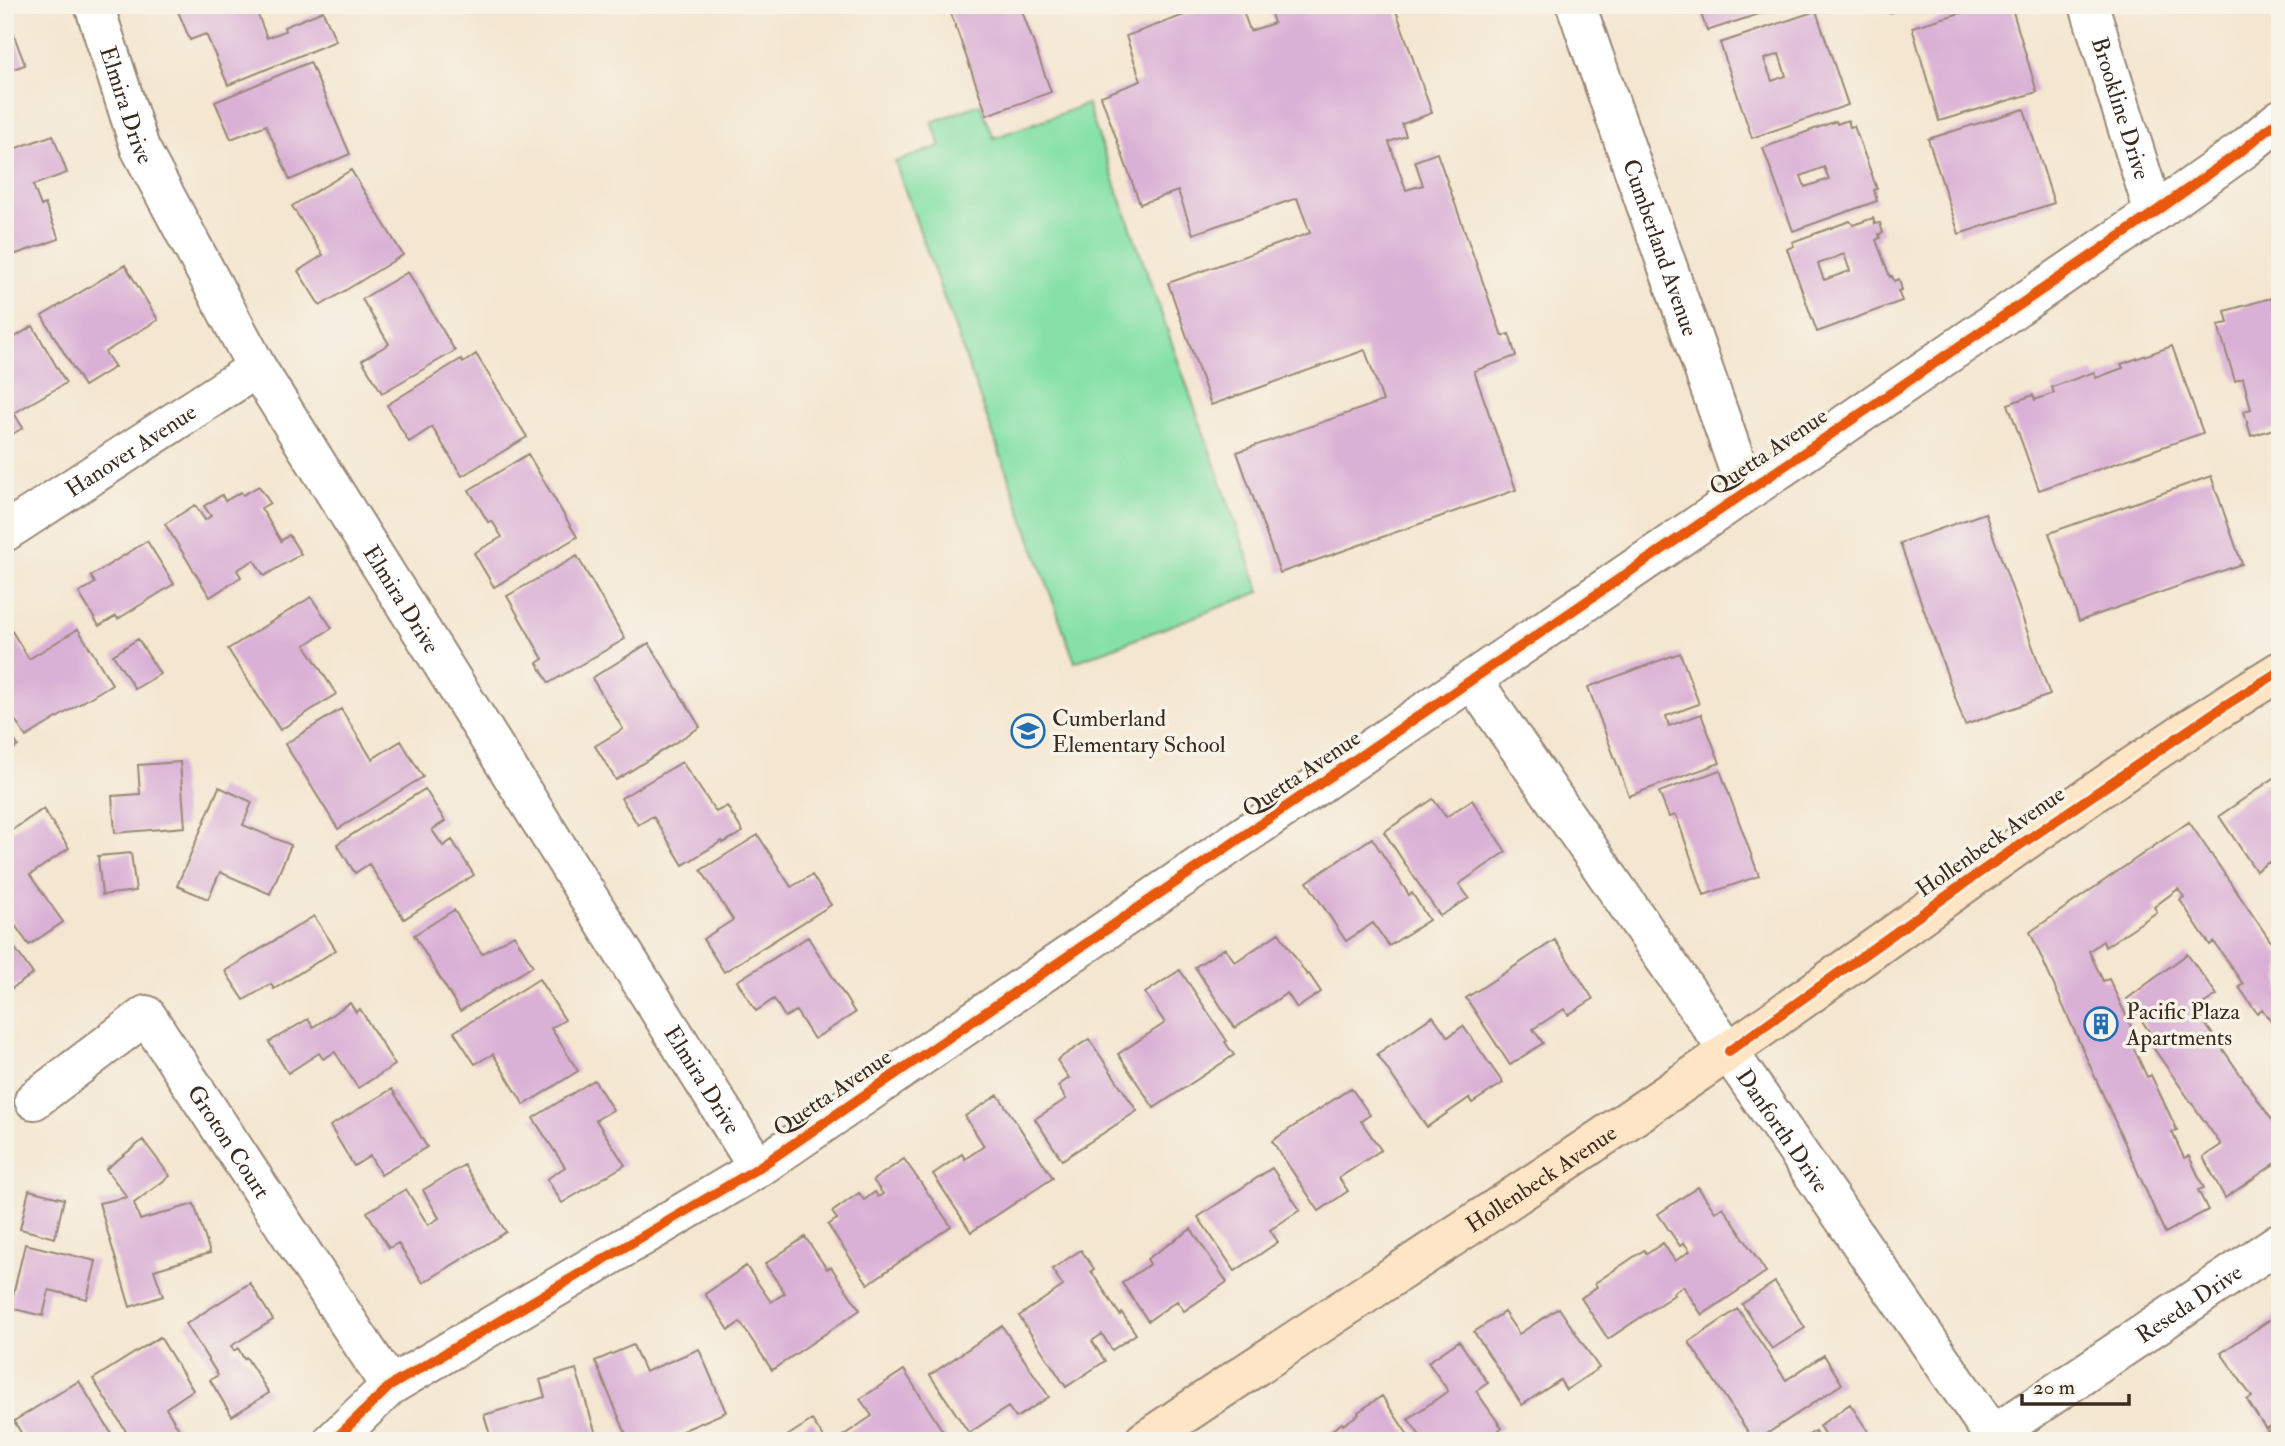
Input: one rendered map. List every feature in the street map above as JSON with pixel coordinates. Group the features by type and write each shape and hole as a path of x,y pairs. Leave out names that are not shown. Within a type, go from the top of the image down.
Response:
{"street":[{"name":"Elmira Drive","path":"94,5 140,148 257,368 758,1168"},
{"name":"Cumberland Avenue","path":"1576,5 1746,491"},
{"name":"Brookline Drive","path":"2089,5 2154,213"},
{"name":"Quetta Avenue","path":"333,1441 390,1386 758,1168 2154,213 2244,149 2280,119"},
{"name":"Hanover Avenue","path":"5,532 257,368"},
{"name":"Hollenbeck Avenue","path":"1143,1441 1517,1195 1729,1051 1986,868 2280,671"},
{"name":"Danforth Drive","path":"1473,681 1995,1438"},
{"name":"Groton Court","path":"34,1100 146,1015 390,1386"},
{"name":"Reseda Drive","path":"1995,1438 2280,1242"}],"green space":[{"path":"980,104 994,138 1087,104 1260,592 1075,662 895,162 941,146 932,122"}],"building":[{"path":"185,5 254,5 267,38 285,31 284,27 323,11 336,41 228,85 206,34 190,40 177,9"},
{"path":"948,5 1020,5 1051,92 987,115"},
{"path":"1212,5 1241,5 1250,31 1274,23 1269,8 1277,5 1394,5 1432,113 1402,124 1406,136 1389,142 1406,190 1423,185 1415,161 1437,153 1502,336 1509,334 1516,356 1474,371 1516,490 1280,573 1237,452 1383,401 1365,350 1211,405 1168,283 1310,233 1297,198 1193,234 1178,191 1140,204 1101,96 1141,81 1126,36"},
{"path":"1698,5 1783,5 1783,6 1707,31"},
{"path":"1887,5 1914,5 1914,6 1889,13"},
{"path":"1988,5 2011,5 2037,92 1939,121 1912,27"},
{"path":"2164,5 2188,5 2188,6 2166,13"},
{"path":"1816,11 1848,105 1752,138 1720,43","holes":["1779,54 1786,76 1772,81 1764,59"]},
{"path":"12,30 25,65 5,72 5,33"},
{"path":"310,62 350,154 290,180 266,125 231,139 215,102"},
{"path":"2024,109 2054,203 1959,234 1928,139"},
{"path":"1848,120 1850,127 1854,126 1877,189 1874,190 1877,201 1793,231 1763,148 1836,121 1837,124","holes":["1824,167 1829,179 1805,187 1801,176"]},
{"path":"53,135 67,173 33,185 41,206 45,204 59,239 5,258 5,152"},
{"path":"351,170 403,255 320,306 298,271 323,255 292,206"},
{"path":"1873,218 1875,224 1880,223 1883,233 1879,234 1880,238 1876,240 1890,277 1892,276 1894,281 1899,279 1902,290 1898,291 1902,301 1817,332 1787,249 1794,246 1792,242 1850,221 1853,225","holes":["1844,254 1850,271 1824,280 1818,264"]},
{"path":"125,265 158,320 105,352 115,367 84,386 42,316"},
{"path":"408,272 455,351 382,393 362,360 389,344 362,299"},
{"path":"2271,298 2280,328 2280,427 2251,436 2244,411 2251,409 2243,378 2235,381 2218,325 2228,323 2225,311"},
{"path":"33,326 66,383 14,413 23,428 5,438 5,343"},
{"path":"2172,346 2203,433 2039,490 2008,404 2033,395 2035,400 2054,393 2052,387 2094,372 2096,378 2123,368 2121,364"},
{"path":"476,354 527,437 462,476 432,427 409,442 387,405 461,359 463,363"},
{"path":"528,454 577,537 494,587 474,553 502,537 492,521 488,522 469,490"},
{"path":"2211,476 2242,564 2079,621 2049,533"},
{"path":"259,486 270,503 261,508 281,541 289,535 301,554 264,576 254,560 237,570 241,577 210,597 165,524 195,505 205,520 211,516 204,506 222,495 225,501"},
{"path":"1985,513 2050,695 1965,725 1900,543"},
{"path":"147,541 174,584 118,619 116,616 99,626 79,593 95,583 91,576"},
{"path":"577,556 625,639 549,683 537,663 543,659 507,596"},
{"path":"311,597 332,628 305,645 336,694 280,730 228,649"},
{"path":"10,628 29,659 78,629 112,684 26,737 5,704 5,631"},
{"path":"138,639 160,674 135,689 113,655"},
{"path":"649,643 700,727 616,780 595,746 623,729 592,678"},
{"path":"1680,653 1699,704 1666,716 1669,726 1701,714 1720,763 1629,796 1588,687"},
{"path":"341,709 372,759 401,741 423,777 338,829 285,744"},
{"path":"5,725 18,746 5,754"},
{"path":"180,762 185,827 115,833 112,796 140,794 138,765"},
{"path":"682,762 716,812 727,806 743,832 723,843 722,841 683,865 653,816 638,825 621,798"},
{"path":"1720,770 1759,876 1704,895 1676,815 1669,817 1659,792"},
{"path":"2277,776 2280,781 2280,877 2269,862 2256,871 2219,816"},
{"path":"219,787 252,802 243,825 291,845 270,894 220,872 208,899 177,886"},
{"path":"425,789 445,821 432,830 443,846 452,840 474,875 404,919 369,864 355,873 337,844"},
{"path":"1433,799 1446,817 1472,800 1506,852 1459,884 1469,898 1440,916 1384,832"},
{"path":"43,809 69,848 30,875 63,922 29,945 5,911 5,835"},
{"name":"Pacific Plaza Apartments","path":"2189,822 2280,955 2280,1035 2262,1009 2257,1013 2239,987 2243,984 2214,942 2210,945 2180,900 2184,897 2178,889 2154,907 2157,912 2105,947 2103,941 2089,951 2103,981 2109,979 2135,1035 2129,1038 2147,1077 2151,1075 2177,1130 2172,1132 2184,1158 2189,1156 2204,1188 2198,1190 2208,1210 2165,1233 2030,932"},
{"path":"758,835 791,887 812,875 831,905 724,972 703,939 733,920 701,870"},
{"path":"1372,838 1409,895 1412,893 1429,920 1389,946 1373,923 1346,941 1307,882"},
{"path":"131,853 136,891 102,895 98,856"},
{"path":"454,910 482,954 514,935 533,966 460,1011 414,935"},
{"path":"314,916 336,950 274,989 271,984 244,1000 225,971"},
{"path":"1279,933 1321,992 1297,1008 1287,993 1235,1028 1195,967 1225,948 1235,962"},
{"path":"5,934 33,974 5,993"},
{"path":"808,937 855,1013 814,1039 796,1011 785,1017 774,999 756,1011 737,981"},
{"path":"1555,940 1593,999 1568,1015 1564,1009 1533,1029 1543,1043 1510,1065 1466,998"},
{"name":"Pacific Plaza Apartments","path":"2187,954 2217,995 2195,1009 2274,1123 2280,1119 2280,1160 2225,1198 2203,1157 2221,1145 2152,1046 2157,1043 2127,999"},
{"path":"1180,970 1234,1055 1154,1108 1118,1054 1165,1023 1145,993"},
{"path":"539,979 565,1020 551,1028 578,1071 524,1105 493,1054 475,1064 454,1032"},
{"path":"350,1003 356,1012 360,1009 395,1065 358,1088 335,1052 323,1059 319,1053 288,1073 269,1042 308,1019 313,1027"},
{"path":"1433,1016 1448,1037 1463,1026 1503,1083 1472,1103 1469,1098 1427,1127 1377,1054"},
{"path":"1089,1039 1137,1111 1062,1160 1035,1119 1066,1099 1058,1086 1069,1078 1057,1060"},
{"path":"594,1080 613,1110 596,1120 625,1165 562,1203 547,1179 565,1167 533,1118"},
{"path":"1351,1088 1370,1115 1361,1121 1381,1150 1339,1178 1348,1191 1319,1211 1272,1141"},
{"path":"392,1089 427,1147 381,1175 370,1156 354,1166 330,1126"},
{"path":"998,1095 1053,1178 971,1232 933,1174 962,1154 965,1159 984,1146 965,1116"},
{"path":"143,1140 170,1176 134,1203 140,1220 194,1204 210,1253 154,1270 163,1296 130,1307 99,1203 127,1197 106,1169"},
{"path":"904,1159 951,1226 868,1284 828,1225 837,1219 832,1212 859,1193 864,1200 875,1192 878,1197 883,1194 873,1180"},
{"path":"464,1165 506,1232 423,1283 398,1243 389,1248 367,1212 406,1189 428,1225 439,1218 423,1190"},
{"path":"1272,1168 1300,1210 1270,1230 1278,1242 1235,1271 1198,1217"},
{"path":"1698,1187 1715,1212 1723,1207 1766,1272 1702,1315 1683,1286 1673,1293 1674,1295 1608,1339 1581,1298 1597,1287 1595,1283 1644,1250 1647,1254 1663,1243 1675,1261 1690,1251 1684,1243 1680,1246 1658,1214"},
{"path":"29,1190 64,1199 55,1238 20,1229"},
{"path":"1191,1229 1227,1282 1184,1311 1177,1301 1148,1321 1122,1283 1150,1264 1147,1259"},
{"path":"805,1237 827,1269 831,1267 860,1310 772,1370 740,1322 729,1330 705,1294 746,1266 771,1302 785,1293 765,1264"},
{"path":"25,1244 96,1261 87,1299 49,1290 43,1316 10,1308"},
{"path":"1081,1250 1094,1269 1091,1271 1136,1334 1112,1350 1102,1334 1092,1341 1105,1361 1066,1387 1019,1316 1063,1286 1052,1269"},
{"path":"1775,1282 1805,1328 1772,1349 1742,1304"},
{"path":"250,1283 273,1320 231,1346 234,1351 238,1348 244,1359 246,1357 269,1393 232,1416 210,1380 218,1375 186,1324"},
{"path":"1559,1308 1599,1368 1566,1390 1560,1380 1522,1405 1474,1332 1504,1312 1519,1334"},
{"path":"1738,1309 1786,1380 1824,1355 1842,1384 1756,1441 1689,1342"},
{"path":"2280,1313 2280,1420 2266,1429 2247,1400 2252,1397 2221,1353"},
{"path":"1002,1326 1049,1397 1016,1418 1008,1407 969,1433 930,1375"},
{"path":"160,1337 193,1390 166,1408 186,1441 132,1441 93,1379"},
{"path":"1459,1341 1488,1383 1476,1391 1502,1428 1483,1441 1424,1441 1408,1419 1448,1391 1428,1362"},
{"path":"633,1345 645,1372 699,1349 726,1412 659,1441 629,1441 595,1361"},
{"path":"576,1369 598,1441 492,1441 484,1415 545,1397 540,1380"},
{"path":"904,1370 949,1441 844,1441 841,1437 872,1416 860,1399"},
{"path":"79,1381 116,1441 26,1441 14,1421"},
{"path":"1382,1396 1412,1441 1316,1441 1342,1423 1343,1425"},
{"path":"1850,1404 1875,1441 1829,1441 1819,1426"},
{"path":"812,1420 826,1441 786,1441 784,1438"},
{"path":"2280,1423 2280,1441 2263,1441 2260,1436"},
{"path":"1815,1431 1821,1441 1800,1441"}],"cycle path":[{"path":"333,1441 390,1386 758,1168 2154,213 2244,149 2280,119"},
{"path":"1729,1051 1986,868 2280,671"}],"place":[{"name":"Cumberland Elementary School","path":"1028,731"},
{"name":"Pacific Plaza Apartments","path":"2101,1024"}]}
